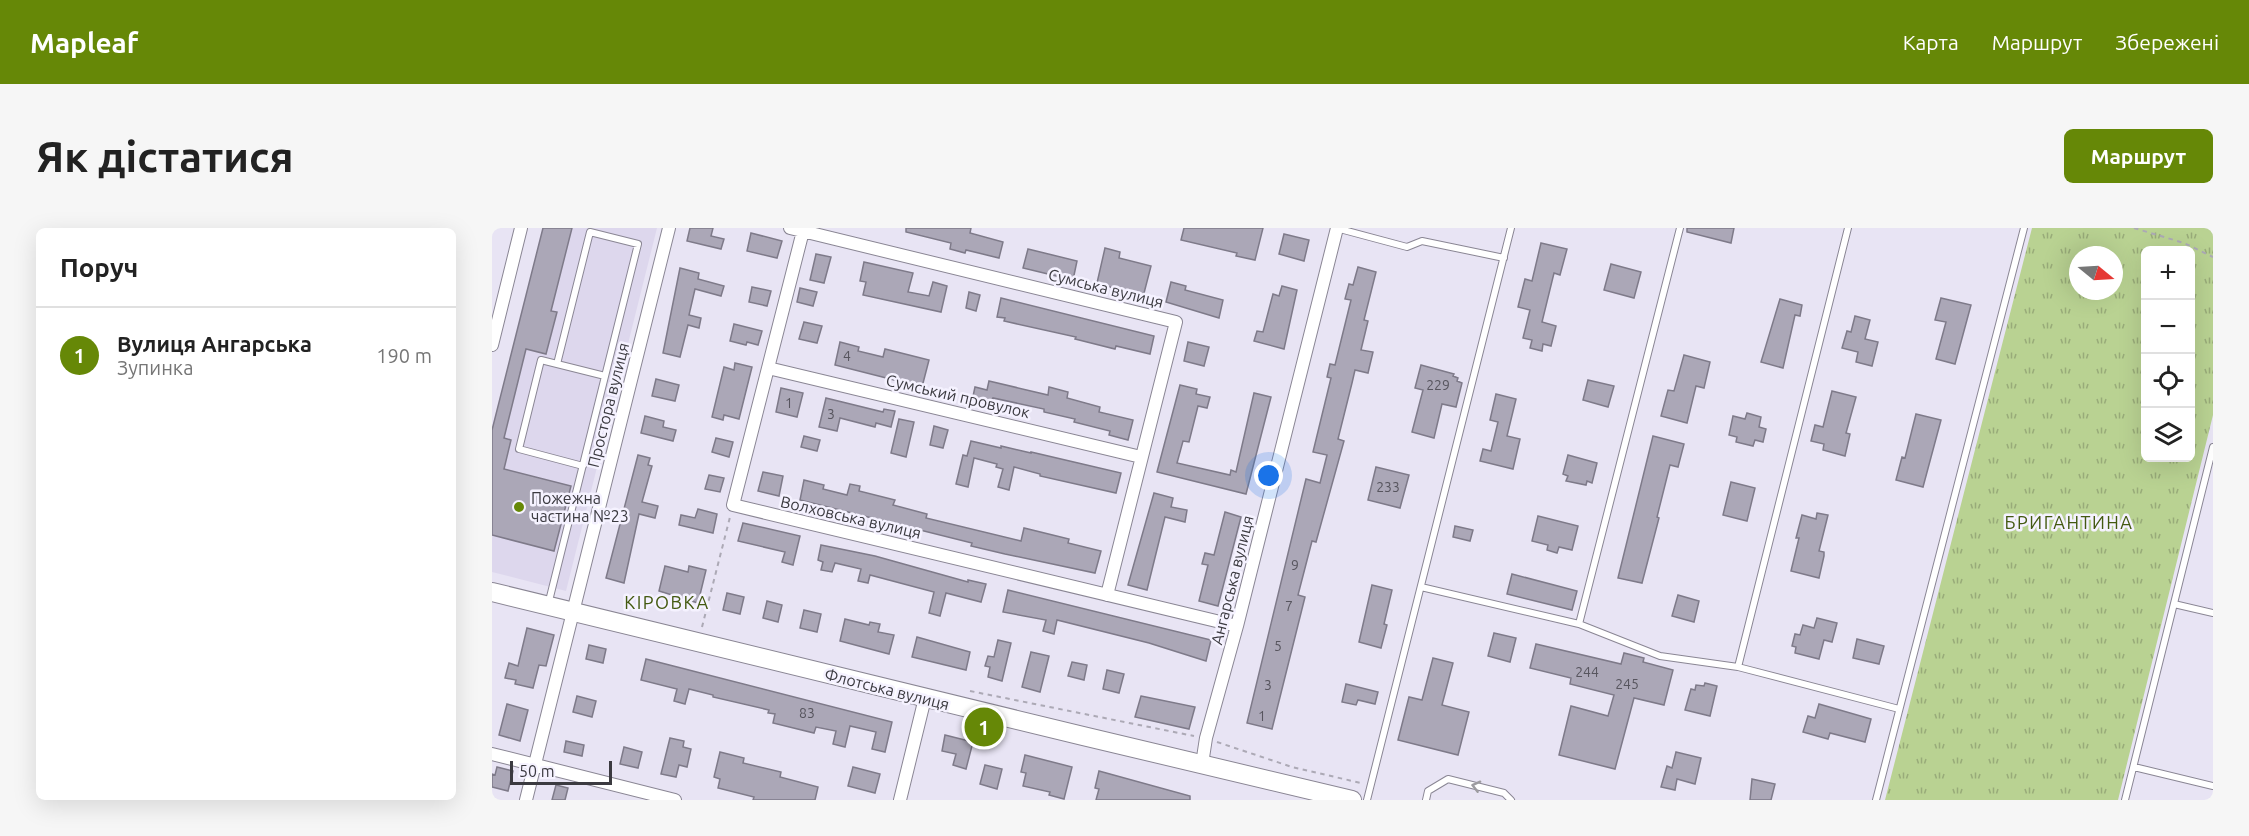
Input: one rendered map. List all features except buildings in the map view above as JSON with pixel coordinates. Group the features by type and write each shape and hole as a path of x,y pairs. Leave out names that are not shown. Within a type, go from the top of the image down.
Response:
{"street":[{"path":"492,345 497,301 521,228"},
{"name":"Простора вулиця","path":"526,800 669,228"},
{"name":"Сумська вулиця","path":"790,228 1176,322 1107,595"},
{"name":"Ангарська вулиця","path":"1202,764 1206,738 1237,626 1336,228"},
{"path":"733,506 802,231"},
{"name":"Сумський провулок","path":"768,368 1141,457"},
{"name":"Волховська вулиця","path":"733,506 1237,626"},
{"name":"Флотська вулиця","path":"492,592 1348,799"},
{"path":"900,800 925,698"},
{"path":"492,754 675,800"}],"lane":[{"path":"1336,228 1407,247 1422,242 1504,258"},
{"path":"1367,800 1511,228"},
{"path":"1579,624 1680,228"},
{"path":"1738,667 1848,228"},
{"path":"1876,800 2024,228"},
{"path":"548,606 638,244 590,232 557,364"},
{"path":"583,466 519,450 541,360 605,376"},
{"path":"2126,800 2213,447"},
{"path":"1421,587 1579,624 1660,656 1738,667 1899,710"},
{"path":"2174,604 2213,614"},
{"path":"2133,767 2213,786"},
{"path":"1426,800 1428,791 1448,779 1504,793 1511,800"}],"path":[{"path":"2134,228 2184,243 2213,257"},
{"path":"702,627 733,506"},
{"path":"963,689 1206,738 1292,767 1371,786"}],"shaded area":[{"path":"543,228 657,228 566,591 492,572 492,430"}],"green space":[{"path":"2032,228 2213,228 2213,415 2118,800 1885,800"}],"place":[{"name":"Пожежна частина №23","path":"519,507"},
{"name":"Вулиця Ангарська","path":"984,727"}],"district":[{"name":"БРИГАНТИНА","path":"2069,523"},
{"name":"КІРОВКА","path":"667,603"}]}
